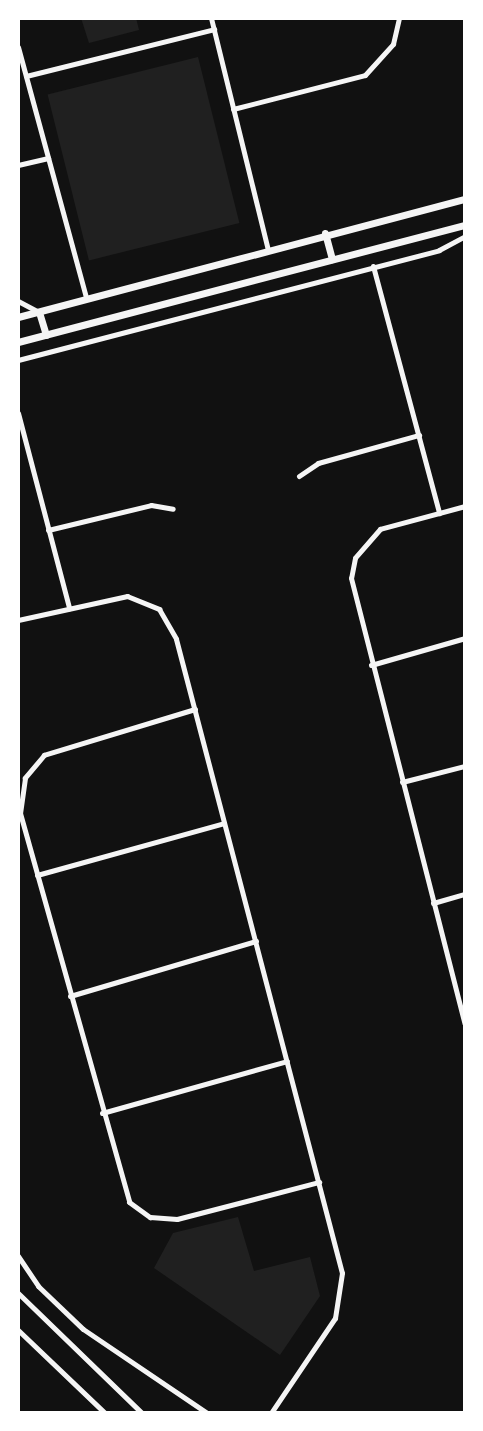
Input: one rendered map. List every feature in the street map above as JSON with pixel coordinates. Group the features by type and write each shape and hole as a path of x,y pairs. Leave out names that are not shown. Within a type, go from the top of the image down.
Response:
{"street":[{"path":"211,18 268,250"},
{"path":"233,109 364,75 393,44 399,18"},
{"path":"26,76 214,29"},
{"path":"18,47 86,298"},
{"path":"18,165 48,158"},
{"path":"18,316 325,233 465,199"},
{"path":"18,342 465,225"},
{"path":"325,233 332,259"},
{"path":"18,360 440,250 465,236"},
{"path":"373,266 439,513"},
{"path":"18,301 39,312 45,335"},
{"path":"18,413 69,608"},
{"path":"299,476 318,463 419,435"},
{"path":"48,530 151,505 173,509"},
{"path":"465,506 380,529 355,558 352,592 465,1024"},
{"path":"18,620 127,596 159,609 171,623 342,1273 340,1303 271,1413"},
{"path":"371,665 465,638"},
{"path":"195,709 57,747 33,765 20,803 37,875 122,1190 150,1217 177,1220 319,1182"},
{"path":"402,782 465,766"},
{"path":"37,875 224,823"},
{"path":"433,903 465,894"},
{"path":"70,996 256,941"},
{"path":"102,1113 287,1061"},
{"path":"18,1256 38,1286 83,1329 207,1413"},
{"path":"18,1293 142,1413"},
{"path":"18,1330 105,1413"}],"shaded area":[{"path":"81,18 136,18 139,30 89,43"},
{"path":"198,57 239,223 89,260 48,94"},
{"path":"238,1217 254,1271 310,1257 320,1296 280,1355 154,1268 173,1233"}]}
